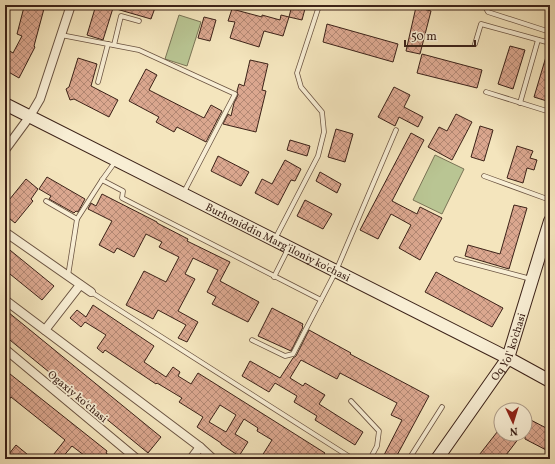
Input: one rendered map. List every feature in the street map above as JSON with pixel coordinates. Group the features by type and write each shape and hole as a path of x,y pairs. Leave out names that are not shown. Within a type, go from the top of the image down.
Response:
{"street":[{"path":"5,150 30,116 40,99 71,5"},
{"name":"Burhoniddin Marg'iloniy ko'chasi","path":"5,104 508,358 550,381"},
{"name":"Oq Yol' ko'chasi","path":"437,459 508,358 550,221"},
{"path":"5,232 91,292"},
{"path":"45,330 80,285"},
{"path":"5,300 200,447 213,459"},
{"name":"Ogaxiy koʻchasi","path":"5,349 137,459"},
{"path":"191,459 200,447"}],"lane":[{"path":"275,240 318,156 324,132 322,112 301,87 297,72 318,9 321,5"},
{"path":"484,5 488,12 550,32"},
{"path":"114,45 121,16 139,21"},
{"path":"475,44 481,24 550,43"},
{"path":"61,35 139,50 235,94 184,194"},
{"path":"520,103 538,40"},
{"path":"98,82 108,44"},
{"path":"486,92 550,112"},
{"path":"252,340 285,356 293,354 336,271 396,130"},
{"path":"68,276 77,219 117,160"},
{"path":"484,176 550,200"},
{"path":"102,180 123,191 122,198 321,300"},
{"path":"46,201 77,219"},
{"path":"274,277 289,247"},
{"path":"456,259 532,279"},
{"path":"91,292 353,459"},
{"path":"351,401 379,431 377,446 370,459"},
{"path":"408,459 442,407"}],"green space":[{"path":"179,15 201,22 187,66 165,59"},
{"path":"435,155 464,169 442,214 413,200"}],"building":[{"path":"31,5 45,5 34,46 35,47 19,78 5,70 5,48 13,53 22,36 17,34 24,7 30,8"},
{"path":"96,5 156,5 151,19 113,8 103,40 87,35"},
{"path":"292,5 306,5 302,20 289,17"},
{"path":"416,7 431,11 420,54 406,51"},
{"path":"232,9 280,20 281,15 289,17 283,36 264,31 259,47 230,38 235,22 228,21"},
{"path":"204,17 216,20 210,41 198,38"},
{"path":"327,24 398,44 393,62 323,42"},
{"path":"510,46 525,50 513,89 498,84"},
{"path":"548,50 550,50 550,102 534,97"},
{"path":"422,54 482,70 477,88 417,73"},
{"path":"78,58 97,64 91,86 118,100 109,117 74,99 70,100 66,89 69,87"},
{"path":"250,60 268,64 262,90 266,91 256,132 223,124 228,114 231,116 234,103 238,95 237,91 239,84 244,86"},
{"path":"146,69 157,75 149,90 204,118 211,105 222,111 206,142 177,127 174,132 156,122 159,117 129,101"},
{"path":"394,87 410,95 404,107 423,117 418,127 399,117 395,126 378,117"},
{"path":"456,114 472,122 452,160 428,147 439,127 447,131"},
{"path":"480,126 493,130 484,161 471,157"},
{"path":"336,129 353,134 345,162 328,157"},
{"path":"411,133 424,140 392,201 417,214 420,207 442,218 420,260 399,248 411,225 391,214 378,239 360,230"},
{"path":"290,140 310,146 307,156 287,150"},
{"path":"517,146 533,151 530,158 537,160 534,170 527,168 523,183 507,178"},
{"path":"218,156 249,172 241,186 211,171"},
{"path":"285,160 301,169 295,181 291,180 278,205 255,193 262,179 272,184"},
{"path":"320,172 341,184 337,193 316,181"},
{"path":"47,177 85,199 78,212 76,211 74,213 49,199 51,196 39,189"},
{"path":"26,179 38,189 31,199 33,201 15,223 5,215 5,205"},
{"path":"102,194 188,239 187,241 230,262 220,281 259,302 248,322 212,304 216,297 207,292 218,270 193,258 185,274 195,279 178,311 198,322 187,342 178,338 186,325 158,310 153,319 126,305 144,271 166,282 179,257 159,247 162,242 146,234 134,257 117,248 114,253 99,245 112,221 88,209 91,203 96,206"},
{"path":"305,200 332,214 323,229 297,216"},
{"path":"514,205 527,208 509,269 465,256 468,245 500,254"},
{"path":"5,246 54,286 42,300 5,270"},
{"path":"436,272 503,308 492,327 425,292"},
{"path":"93,305 154,346 144,362 166,377 173,367 180,372 178,376 191,384 198,373 325,453 320,459 310,459 303,455 301,459 260,459 272,440 257,431 258,428 244,419 235,434 248,442 239,456 197,427 203,417 179,402 182,398 157,383 156,384 105,350 103,353 97,348 106,335 85,322 81,327 70,318 77,310 86,317","holes":["220,405 236,415 226,432 209,422"]},
{"path":"272,308 303,324 303,327 291,351 258,336"},
{"path":"8,312 161,437 148,453 5,336 5,316"},
{"path":"309,330 351,353 350,354 429,396 395,459 382,459 402,420 391,415 397,403 340,373 337,379 301,360 290,378 303,386 305,383 325,395 319,404 363,432 355,445 315,420 317,416 294,402 297,396 275,383 269,392 242,376 250,361 280,378 293,358 296,356"},
{"path":"5,370 107,451 106,453 114,459 89,459 72,446 61,459 50,459 65,440 11,397 5,405"},
{"path":"533,421 550,430 550,452 531,442 533,442"},
{"path":"493,437 493,442 516,442 503,459 476,459"},
{"path":"16,445 33,459 5,459"}]}
